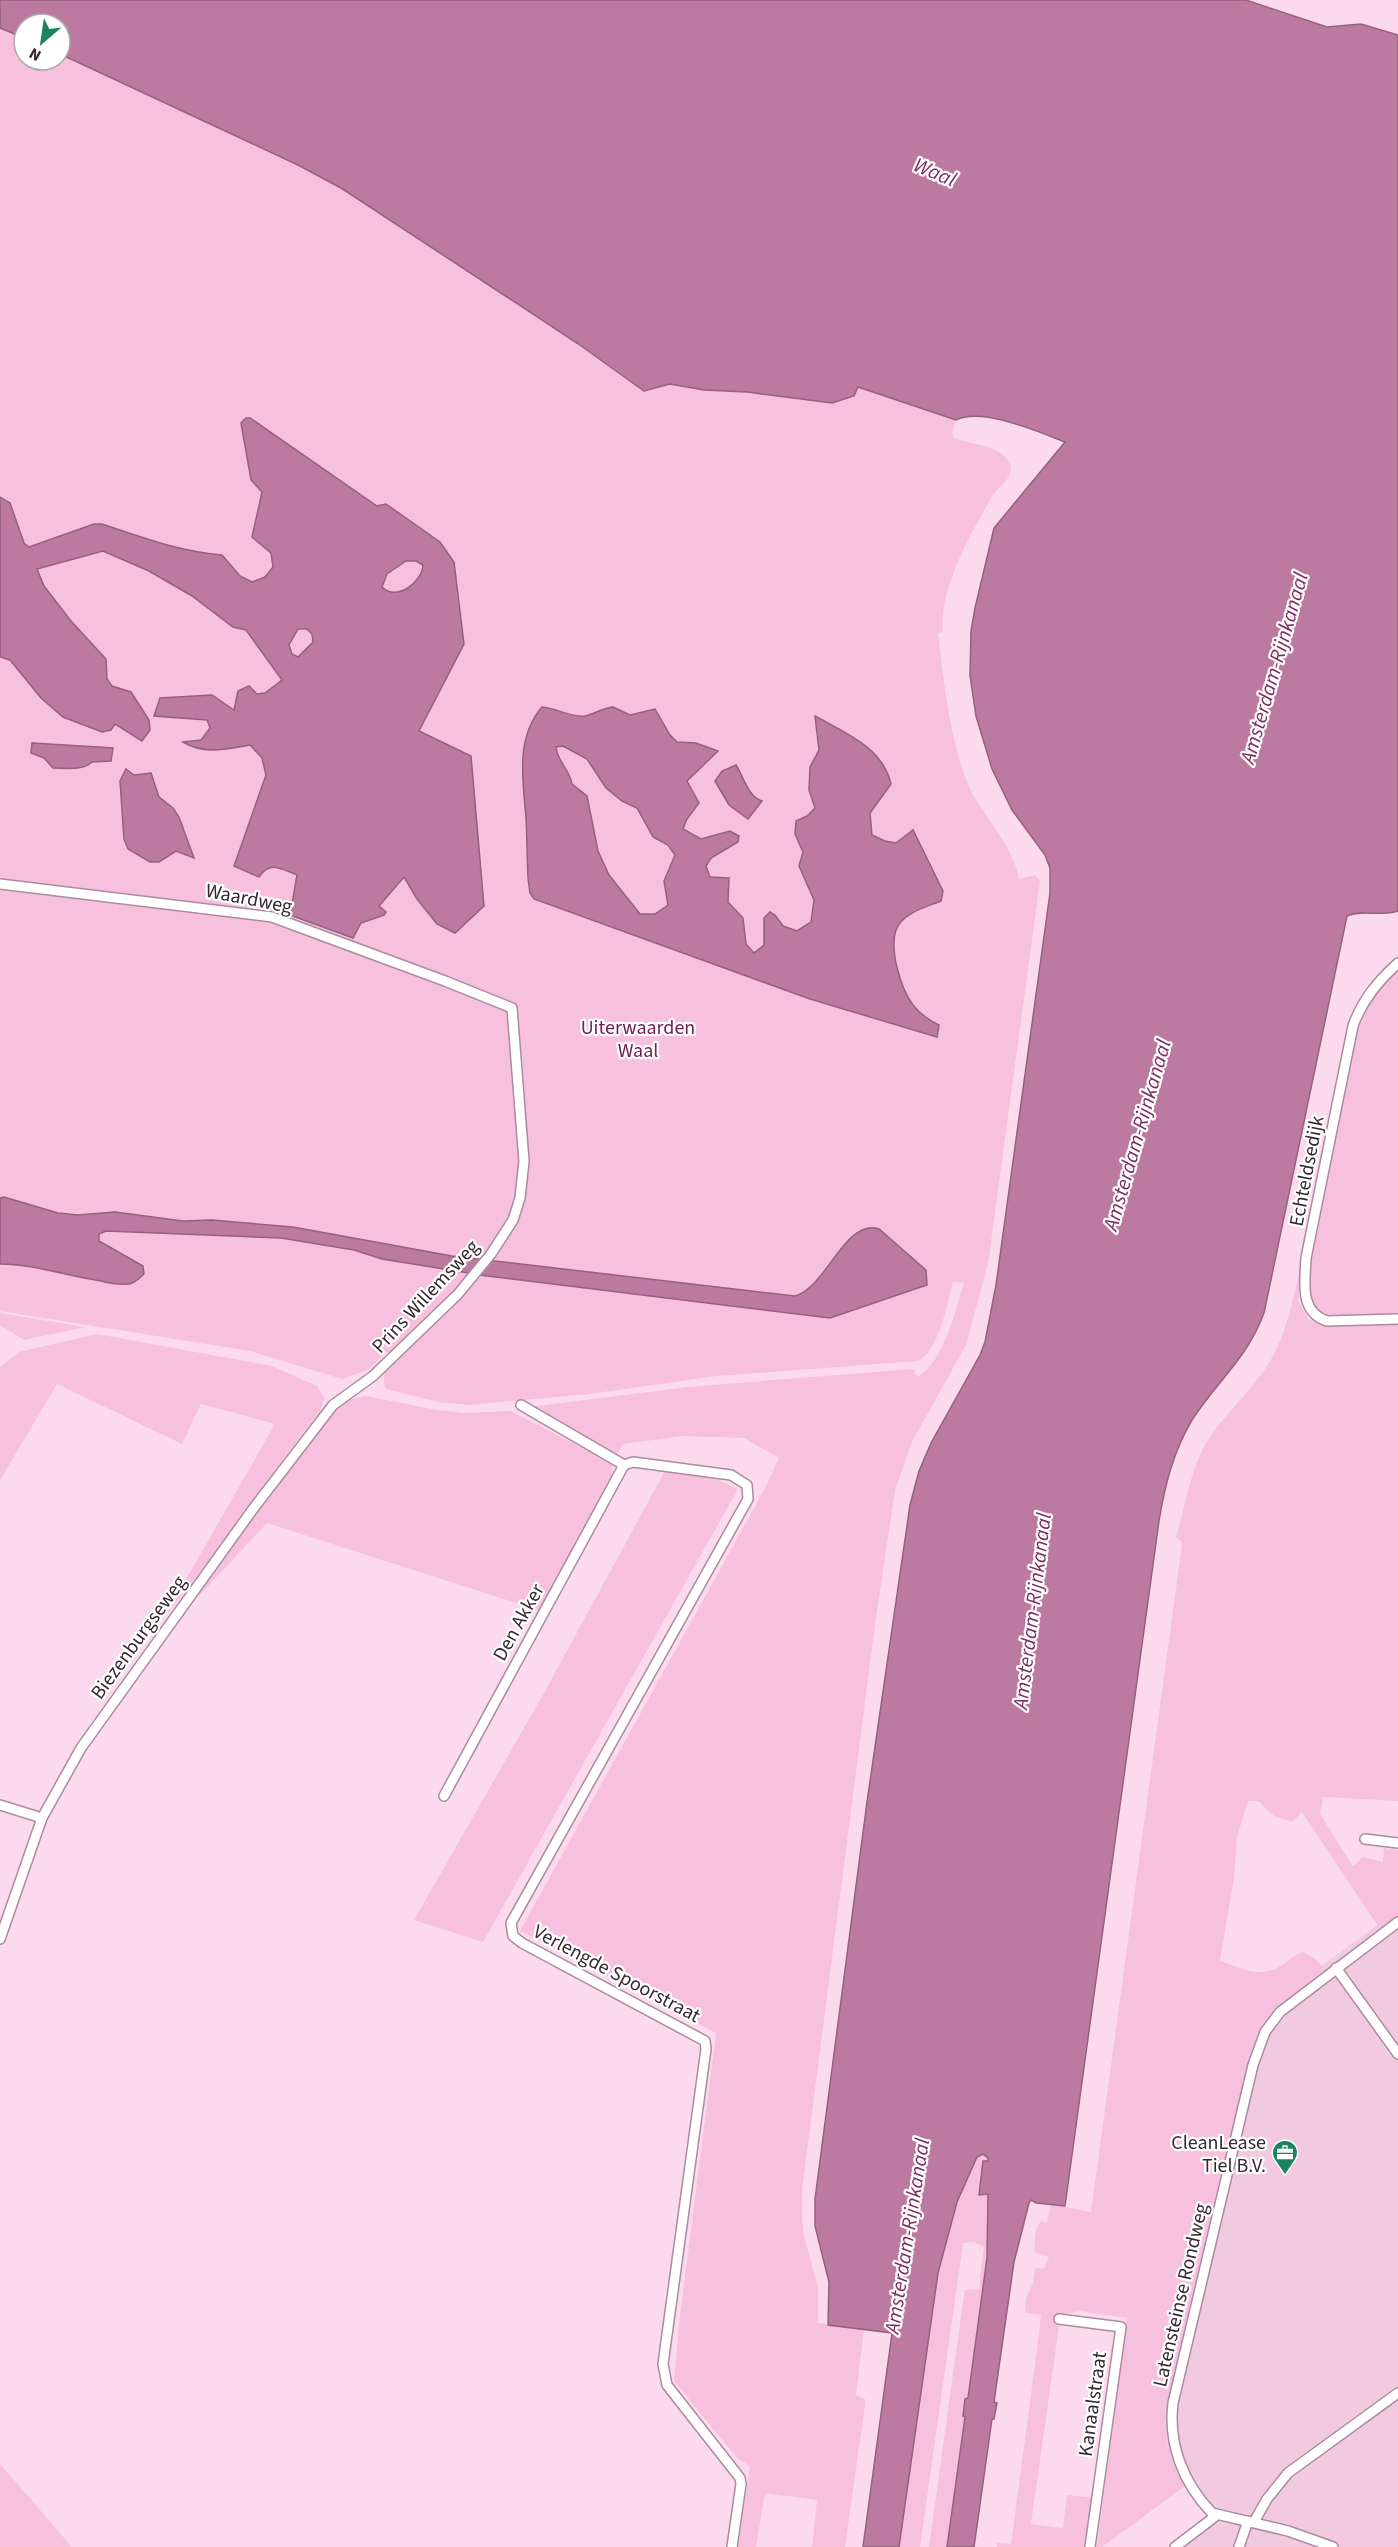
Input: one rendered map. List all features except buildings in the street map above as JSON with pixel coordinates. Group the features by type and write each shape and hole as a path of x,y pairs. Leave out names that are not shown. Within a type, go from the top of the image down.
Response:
{"street":[{"name":"Waardweg","path":"0,885 272,917 446,981 512,1008"},
{"name":"Echteldsedijk","path":"1398,963 1370,992 1353,1026 1306,1258 1304,1290 1310,1310 1317,1318 1327,1321 1398,1319"},
{"name":"Prins Willemsweg","path":"356,1387 373,1376 469,1281 491,1254 513,1220 521,1189 524,1161 512,1008"},
{"name":"Biezenburgseweg","path":"0,1940 42,1818 81,1748 246,1518 333,1405 356,1387"},
{"path":"521,1405 624,1465"},
{"name":"Verlengde Spoorstraat","path":"624,1465 633,1462 731,1475 747,1485 748,1499 511,1923 513,1936 522,1943 705,2041 706,2049 663,2364 667,2385 740,2478 732,2547"},
{"name":"Den Akker","path":"444,1797 624,1465"},
{"path":"0,1805 42,1818"},
{"path":"1365,1839 1398,1843"},
{"name":"Latensteinse Rondweg","path":"1217,2515 1209,2510 1197,2494 1180,2464 1170,2425 1173,2403 1253,2066 1261,2041 1280,2012 1398,1922"},
{"path":"1336,1968 1398,2054"},
{"name":"Kanaalstraat","path":"1059,2319 1121,2327 1090,2547"},
{"path":"1239,2547 1251,2521 1288,2473 1398,2392"},
{"path":"1175,2547 1217,2515 1251,2521 1333,2547"}],"shaded area":[{"path":"1398,1910 1398,2547 1185,2547 1216,2522 1172,2469 1161,2409 1250,2031 1289,1990"}],"green space":[{"name":"Uiterwaarden Waal","path":"0,24 12,30 12,72 72,72 72,58 956,420 952,433 954,438 998,451 1009,462 1011,471 1009,477 993,495 958,561 946,598 943,632 938,633 951,727 967,782 1004,841 1016,866 1019,879 1035,875 1040,881 988,1264 966,1345 912,1442 895,1490 875,1625 802,2190 804,2236 818,2287 818,2323 864,2329 856,2395 865,2399 865,2405 845,2547 812,2547 817,2500 765,2493 756,2547 738,2547 750,2466 737,2458 674,2381 680,2316 716,2033 520,1931 764,1490 779,1458 744,1438 683,1436 623,1444 616,1455 529,1407 688,1387 912,1369 915,1370 914,1374 919,1376 936,1358 948,1334 964,1283 953,1282 937,1337 925,1356 918,1361 717,1376 589,1394 469,1405 438,1402 386,1389 384,1376 395,1357 386,1352 368,1370 342,1379 250,1351 0,1311"},
{"path":"1398,971 1398,1315 1328,1318 1312,1306 1307,1283 1354,1045 1370,1005 1382,987"},
{"path":"1303,1252 1298,1300 1308,1319 1327,1325 1398,1322 1398,1801 1323,1797 1320,1814 1353,1866 1363,1857 1383,1862 1384,1848 1398,1850 1398,1915 1380,1929 1302,1812 1292,1822 1274,1816 1258,1801 1248,1801 1237,1837 1234,1878 1220,1961 1254,1972 1261,1972 1275,1969 1304,1952 1318,1961 1324,1969 1281,2005 1264,2027 1252,2053 1165,2409 1166,2439 1172,2463 1185,2486 1102,2547 1097,2547 1127,2318 1080,2311 1063,2314 1059,2326 1031,2524 1063,2528 1067,2495 1095,2498 1088,2547 997,2547 997,2543 1011,2544 1039,2334 1041,2315 1025,2313 1026,2298 1033,2283 1035,2268 1044,2269 1049,2257 1035,2252 1036,2232 1041,2221 1047,2223 1051,2204 1091,2212 1182,1545 1176,1537 1191,1481 1203,1449 1209,1438 1265,1369 1280,1342 1290,1313"},
{"path":"0,1313 85,1327 24,1340 0,1325"},
{"path":"97,1334 272,1366 317,1386 324,1398 320,1411 165,1616 275,1424 201,1404 182,1444 57,1384 0,1480 0,1367 19,1352"},
{"path":"366,1396 465,1413 511,1411 611,1463 613,1472 610,1482 541,1611 267,1523 196,1599 220,1560 327,1416 343,1401"},
{"path":"665,1471 716,1479 738,1489 483,1942 414,1920 544,1693"},
{"path":"983,2154 988,2158 988,2161 984,2161 984,2193 988,2194 987,2258 968,2399 965,2399 963,2416 965,2416 947,2547 929,2547 964,2295 965,2290 979,2289 984,2246 973,2242 963,2243 920,2547 899,2547 938,2273 957,2202 977,2156"},
{"path":"0,2464 72,2547 0,2547"}],"water":[{"path":"0,0 1246,0 1327,27 1361,24 1398,35 1398,911 1359,913 1347,916 1264,1313 1249,1344 1192,1420 1180,1444 1167,1482 1159,1521 1065,2206 1036,2203 1031,2200 1029,2203 1014,2262 994,2402 997,2403 994,2419 992,2419 974,2547 947,2547 965,2417 963,2416 965,2399 968,2398 987,2258 988,2194 979,2195 983,2161 988,2161 988,2158 983,2154 977,2157 957,2202 938,2273 899,2547 863,2547 892,2333 828,2325 829,2282 815,2226 815,2199 867,1802 910,1505 919,1471 931,1443 985,1342 996,1285 1050,893 1050,868 1045,855 1012,810 992,769 976,716 970,675 971,631 994,528 1065,442 1010,422 980,417 956,420 858,387 854,396 832,403 747,392 704,390 670,384 644,391 577,343 341,188 298,165 72,60 72,12 12,12 12,33 0,28"},
{"path":"246,418 250,418 377,506 386,504 440,542 454,562 464,644 419,731 471,756 484,906 455,933 437,924 417,899 404,877 379,906 386,912 384,915 361,923 353,938 290,915 297,875 272,867 259,877 234,866 266,775 262,758 250,745 207,750 183,742 201,740 210,728 207,720 154,716 160,698 212,695 234,710 238,691 249,686 257,694 265,693 282,680 246,630 233,627 192,596 149,571 103,551 37,569 44,586 71,621 106,659 107,679 112,686 131,692 149,720 150,730 142,741 115,724 111,730 102,732 63,717 41,698 10,660 0,657 0,497 10,503 24,543 29,547 94,524 102,524 176,547 222,555 240,576 252,582 265,577 273,567 271,553 252,537 262,492 251,480 241,423","holes":["406,561 416,561 423,565 414,583 408,588 395,592 382,587 387,574","298,629 307,629 312,634 313,642 298,657 292,654 289,645"]},
{"path":"542,707 580,716 613,707 630,715 655,709 670,735 677,742 696,743 718,751 687,781 699,803 687,819 683,829 701,839 730,831 739,836 738,842 711,858 706,866 710,877 729,878 728,902 743,918 746,944 754,953 764,945 764,918 770,912 783,926 797,931 811,922 814,900 799,866 803,852 795,834 796,821 807,816 815,808 809,790 810,767 819,750 815,716 862,743 880,761 887,771 891,784 870,813 872,835 896,843 913,830 943,891 941,901 915,911 903,919 894,938 897,969 904,989 918,1011 939,1025 937,1037 810,999 534,899 530,893 528,878 523,775 524,746 533,719","holes":["563,746 587,759 606,788 622,801 637,808 653,837 668,845 675,855 664,881 668,905 655,914 640,914 609,875 598,851 587,796 572,784 556,747"]},
{"path":"32,743 113,748 111,761 92,762 79,768 53,768 44,758 31,753"},
{"path":"736,765 753,796 762,801 748,819 729,805 715,781 722,771"},
{"path":"126,769 134,775 151,773 159,797 173,808 179,817 194,858 176,851 159,862 150,862 128,849 124,839 120,781"},
{"path":"4,1197 58,1213 78,1215 115,1212 183,1221 212,1220 293,1227 452,1256 795,1296 817,1280 856,1233 867,1228 879,1229 926,1270 927,1285 830,1318 487,1276 382,1259 354,1250 281,1238 106,1231 99,1234 99,1241 143,1266 144,1274 133,1283 118,1284 38,1268 0,1264 0,1198"}],"place":[{"name":"CleanLease Tiel B.V.","path":"1285,2176"}],"water label":[{"name":"Waal","path":"935,172"},
{"name":"Amsterdam-Rijnkanaal","path":"1274,668"},
{"name":"Amsterdam-Rijnkanaal","path":"1137,1135"},
{"name":"Amsterdam-Rijnkanaal","path":"1032,1611"},
{"name":"Amsterdam-Rijnkanaal","path":"907,2236"}]}
